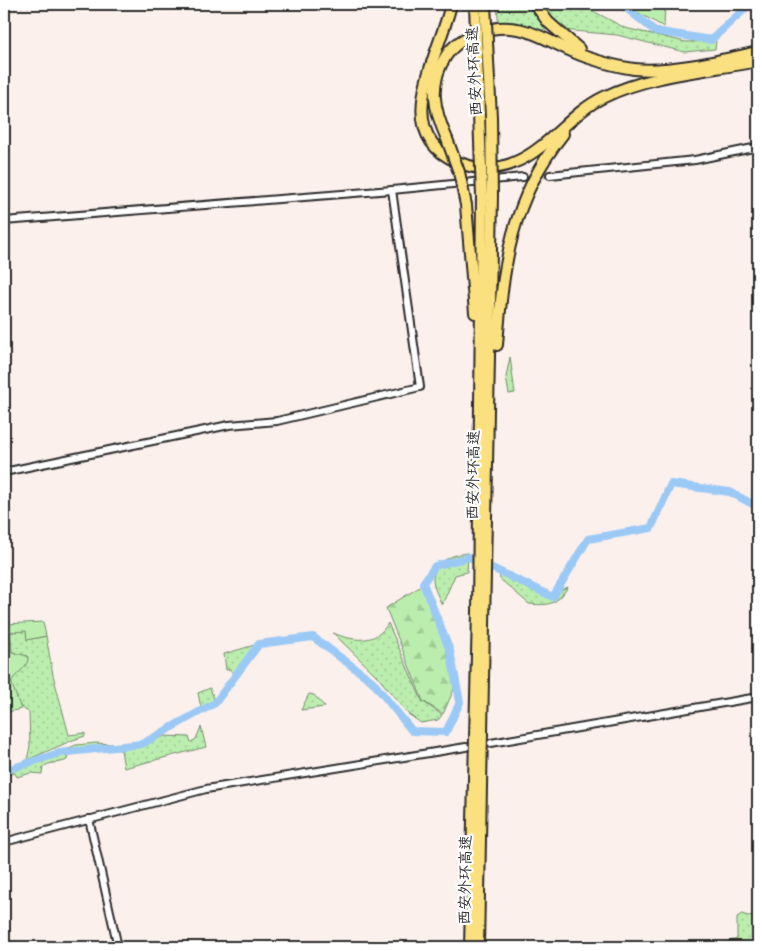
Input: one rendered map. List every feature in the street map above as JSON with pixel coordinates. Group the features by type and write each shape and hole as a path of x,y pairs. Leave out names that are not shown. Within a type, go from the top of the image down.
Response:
{"highway":[{"path":"451,4 448,19 424,86 422,107 424,122 430,136 444,154 468,166 488,169 520,160 533,152 602,97 627,87 758,61"},
{"name":"西安外环高速","path":"475,4 487,196"},
{"name":"西安外环高速","path":"478,947 487,196 491,117 485,4"},
{"path":"535,4 548,22 569,42 586,54 618,65"},
{"path":"484,451 472,258 466,205 459,172 436,115 433,98 440,64 449,51 472,35 490,29 521,29 586,57 635,69 655,69 758,52"},
{"path":"484,451 504,265 514,224 529,187 546,157 565,131 585,110"},
{"name":"西安外环高速","path":"470,947 482,583"}],"street":[{"path":"550,174 695,160 758,147"},
{"path":"4,221 392,190 523,177"},
{"path":"4,472 229,425 276,421 420,387 392,190"},
{"path":"491,743 758,696"},
{"path":"4,842 206,789 466,747"},
{"path":"89,819 118,947"}],"green space":[{"path":"497,4 536,4 552,20 544,4 580,4 625,28 686,42 716,41 715,49 684,52 617,35 552,29 519,32 499,30"},
{"path":"631,4 665,4 664,27 637,12"},
{"path":"510,357 515,393 509,394 506,377"},
{"path":"468,553 467,572 455,575 442,605 433,582 437,567 451,557"},
{"path":"499,569 523,587 539,593 548,593 568,587 552,603 542,605 529,604 500,579"},
{"path":"426,583 433,612 457,673 454,689 443,714 423,701 386,608"},
{"path":"43,622 46,636 27,640 26,631 10,632 12,652 27,656 28,660 11,682 21,709 4,713 4,624"},
{"path":"388,623 422,701 442,715 438,720 421,723 408,714 377,676 333,633 348,638 371,638 383,630"},
{"path":"26,630 27,640 46,636 53,675 69,735 85,733 85,736 27,760 30,746 29,712 18,703 11,682 15,674 20,672 27,656 12,652 10,632"},
{"path":"258,644 234,675 230,669 226,670 224,654"},
{"path":"210,688 215,702 202,713 198,693"},
{"path":"309,694 314,695 325,707 301,710"},
{"path":"201,727 206,747 124,768 121,750 83,748 68,753 67,760 43,767 42,774 31,773 17,777 15,773 4,776 4,771 20,768 76,745 96,743 139,746 165,736 189,737 191,742 196,739"},
{"path":"758,907 758,946 712,947 737,939 737,917 742,914 751,917 756,913"}],"waterway":[{"path":"621,4 655,31 711,40 750,4"},
{"path":"4,771 59,753 142,744 215,703 259,644 313,637 372,681 412,731 446,732 460,702 450,651 423,583 435,566 469,557 553,597 588,539 651,528 671,484 730,492 758,507"}],"tunnel":[{"path":"523,177 550,175"}]}
